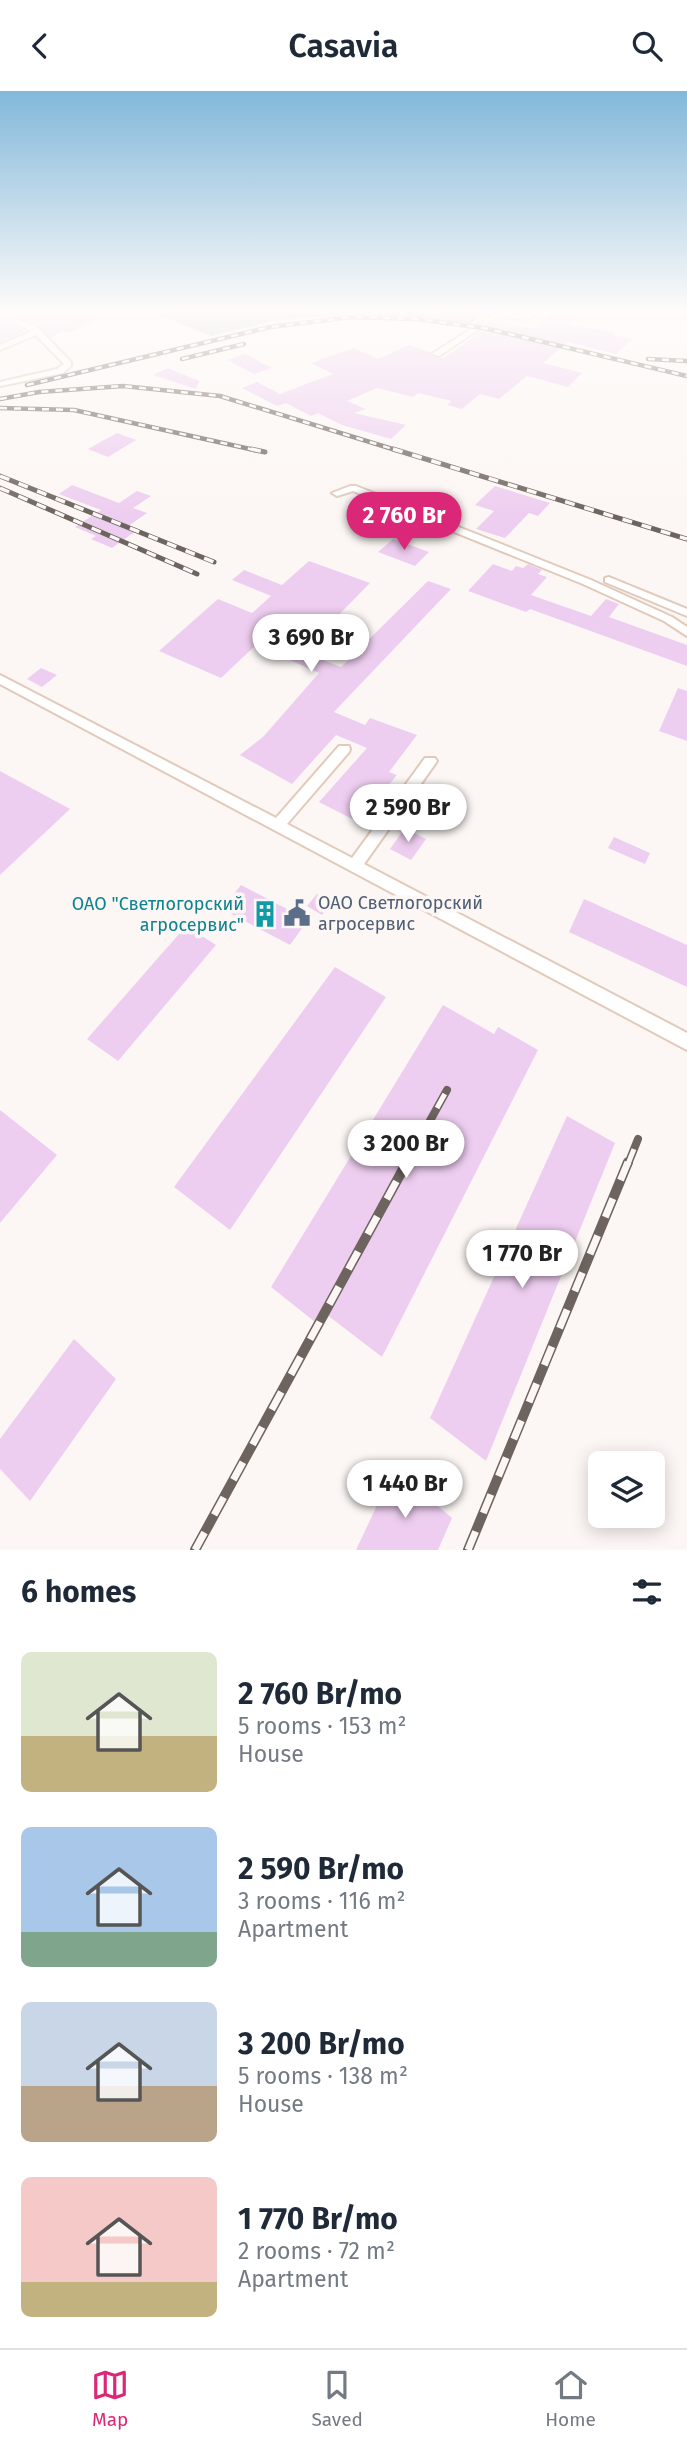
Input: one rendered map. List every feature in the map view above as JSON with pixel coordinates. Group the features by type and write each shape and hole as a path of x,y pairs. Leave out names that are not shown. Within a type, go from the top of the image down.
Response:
{"street":[{"path":"0,384 27,378"},
{"path":"337,493 353,488 587,582 668,619 687,632"},
{"path":"609,580 687,613"},
{"path":"0,679 687,1042"},
{"path":"277,825 344,750"},
{"path":"354,866 430,761"}],"building":[{"path":"162,378 192,378 199,381 196,389"},
{"path":"322,378 524,378 499,399 480,394 462,409 447,405 452,401 418,393 413,397 377,388 347,401 366,409 354,413 406,425 391,439 342,425 318,413 311,416 286,403 277,406 242,388 257,382 280,394"},
{"path":"535,378 577,378 568,387"},
{"path":"117,433 136,440 108,457 88,449"},
{"path":"72,485 119,503 137,491 151,496 133,508 147,513 127,527 136,531 112,548 91,539 96,536 75,527 101,510 59,494"},
{"path":"495,486 550,503 538,516 529,513 505,538 476,529 494,511 475,505"},
{"path":"393,539 429,552 415,566 378,552"},
{"path":"309,561 370,583 317,637 333,643 318,658 341,667 428,581 451,589 334,712 365,725 370,718 417,735 389,772 397,775 358,822 319,802 367,748 336,735 292,784 240,755 263,737 319,673 256,645 221,678 159,651 218,599 252,613 271,596 232,580 244,570 282,585"},
{"path":"493,564 512,571 516,566 523,568 528,564 542,570 538,574 547,577 531,595 591,616 606,599 619,604 609,617 687,645 687,666 530,609 526,612 468,591"},
{"path":"41,668 57,675 42,687 27,679"},
{"path":"678,688 687,691 687,741 659,731"},
{"path":"0,771 70,809 0,875"},
{"path":"405,828 426,839 411,860 390,849"},
{"path":"614,837 650,853 645,864 608,848"},
{"name":"ОАО \"Светлогорский агросервис\"","path":"241,885 308,920 290,945 222,909"},
{"path":"317,894 332,903 322,915 307,906"},
{"path":"584,899 687,945 687,987 569,932"},
{"path":"186,926 216,945 118,1061 87,1039"},
{"path":"335,967 386,997 230,1230 174,1187"},
{"path":"443,1005 494,1034 498,1027 538,1050 382,1357 322,1311 315,1322 271,1287"},
{"path":"0,1110 57,1155 0,1223"},
{"path":"567,1116 615,1143 486,1461 430,1418"},
{"path":"74,1339 116,1379 30,1501 0,1469 0,1439"},
{"path":"394,1469 452,1518 438,1550 356,1550"}],"railway":[{"path":"27,385 56,378"},
{"path":"0,399 39,392 123,386 220,396 399,451"},
{"path":"0,408 74,410 259,451"},
{"path":"251,449 265,452"},
{"path":"393,449 687,539"},
{"path":"0,476 214,562"},
{"path":"0,488 197,574"},
{"path":"406,1164 447,1090"},
{"path":"628,1164 638,1139"},
{"path":"195,1550 407,1162"},
{"path":"468,1550 628,1162"}],"place":[{"name":"ОАО Светлогорский агросервис","path":"297,913"},
{"name":"ОАО \"Светлогорский агросервис\"","path":"265,914"}]}
